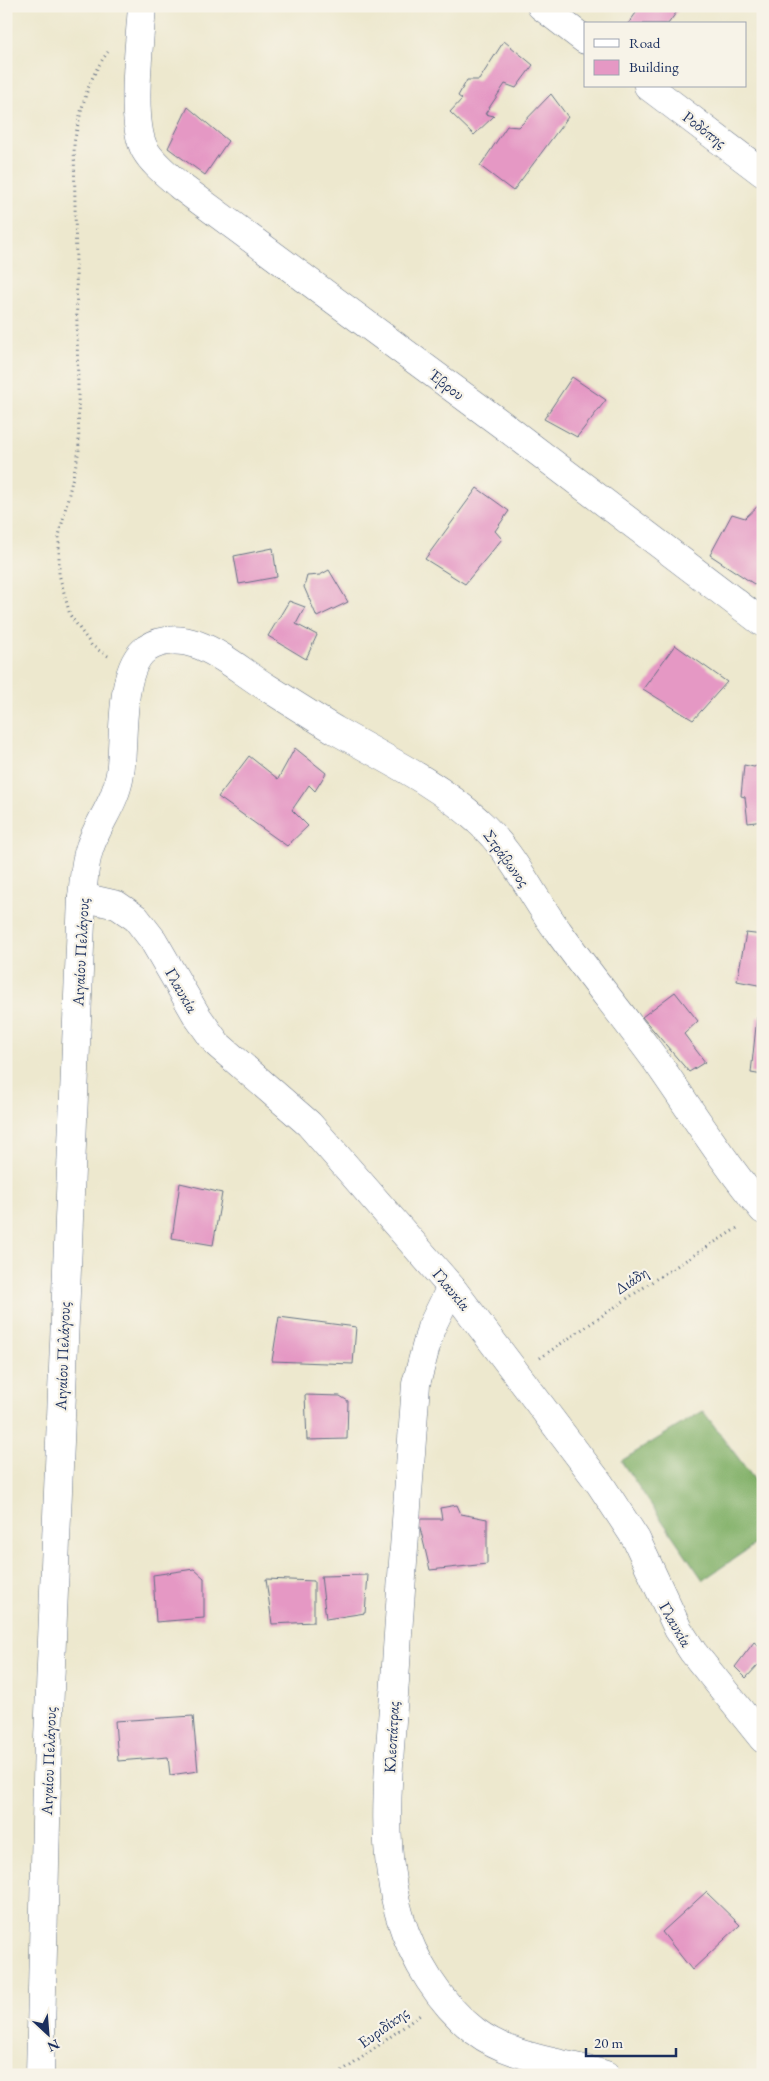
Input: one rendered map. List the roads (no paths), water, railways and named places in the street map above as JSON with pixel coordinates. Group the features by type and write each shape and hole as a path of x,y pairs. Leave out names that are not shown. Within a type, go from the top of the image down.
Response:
{"street":[{"name":"Έβρου","path":"142,6 137,109 140,138 149,157 180,186 512,432 763,623"},
{"path":"541,6 584,39"},
{"name":"Ροδόπης","path":"651,88 763,173"},
{"name":"Στράβωνος","path":"138,661 165,642 175,640 198,644 220,656 284,699 432,787 479,822 516,865 550,920 626,1020 736,1177 754,1216"},
{"name":"Αιγαίου Πελάγους","path":"40,2075 48,1739 82,897 90,848 117,792 126,693 138,661"},
{"name":"Γλαυκία","path":"82,897 117,905 136,918 153,940 197,1016 217,1044 309,1124 451,1287 619,1512 640,1548 667,1609 692,1652 763,1739"},
{"name":"Κλεοπάτρας","path":"451,1287 431,1328 416,1384 388,1775 390,1853 398,1911 419,1961 442,1999 462,2020 488,2040 526,2056 606,2075"}]}
